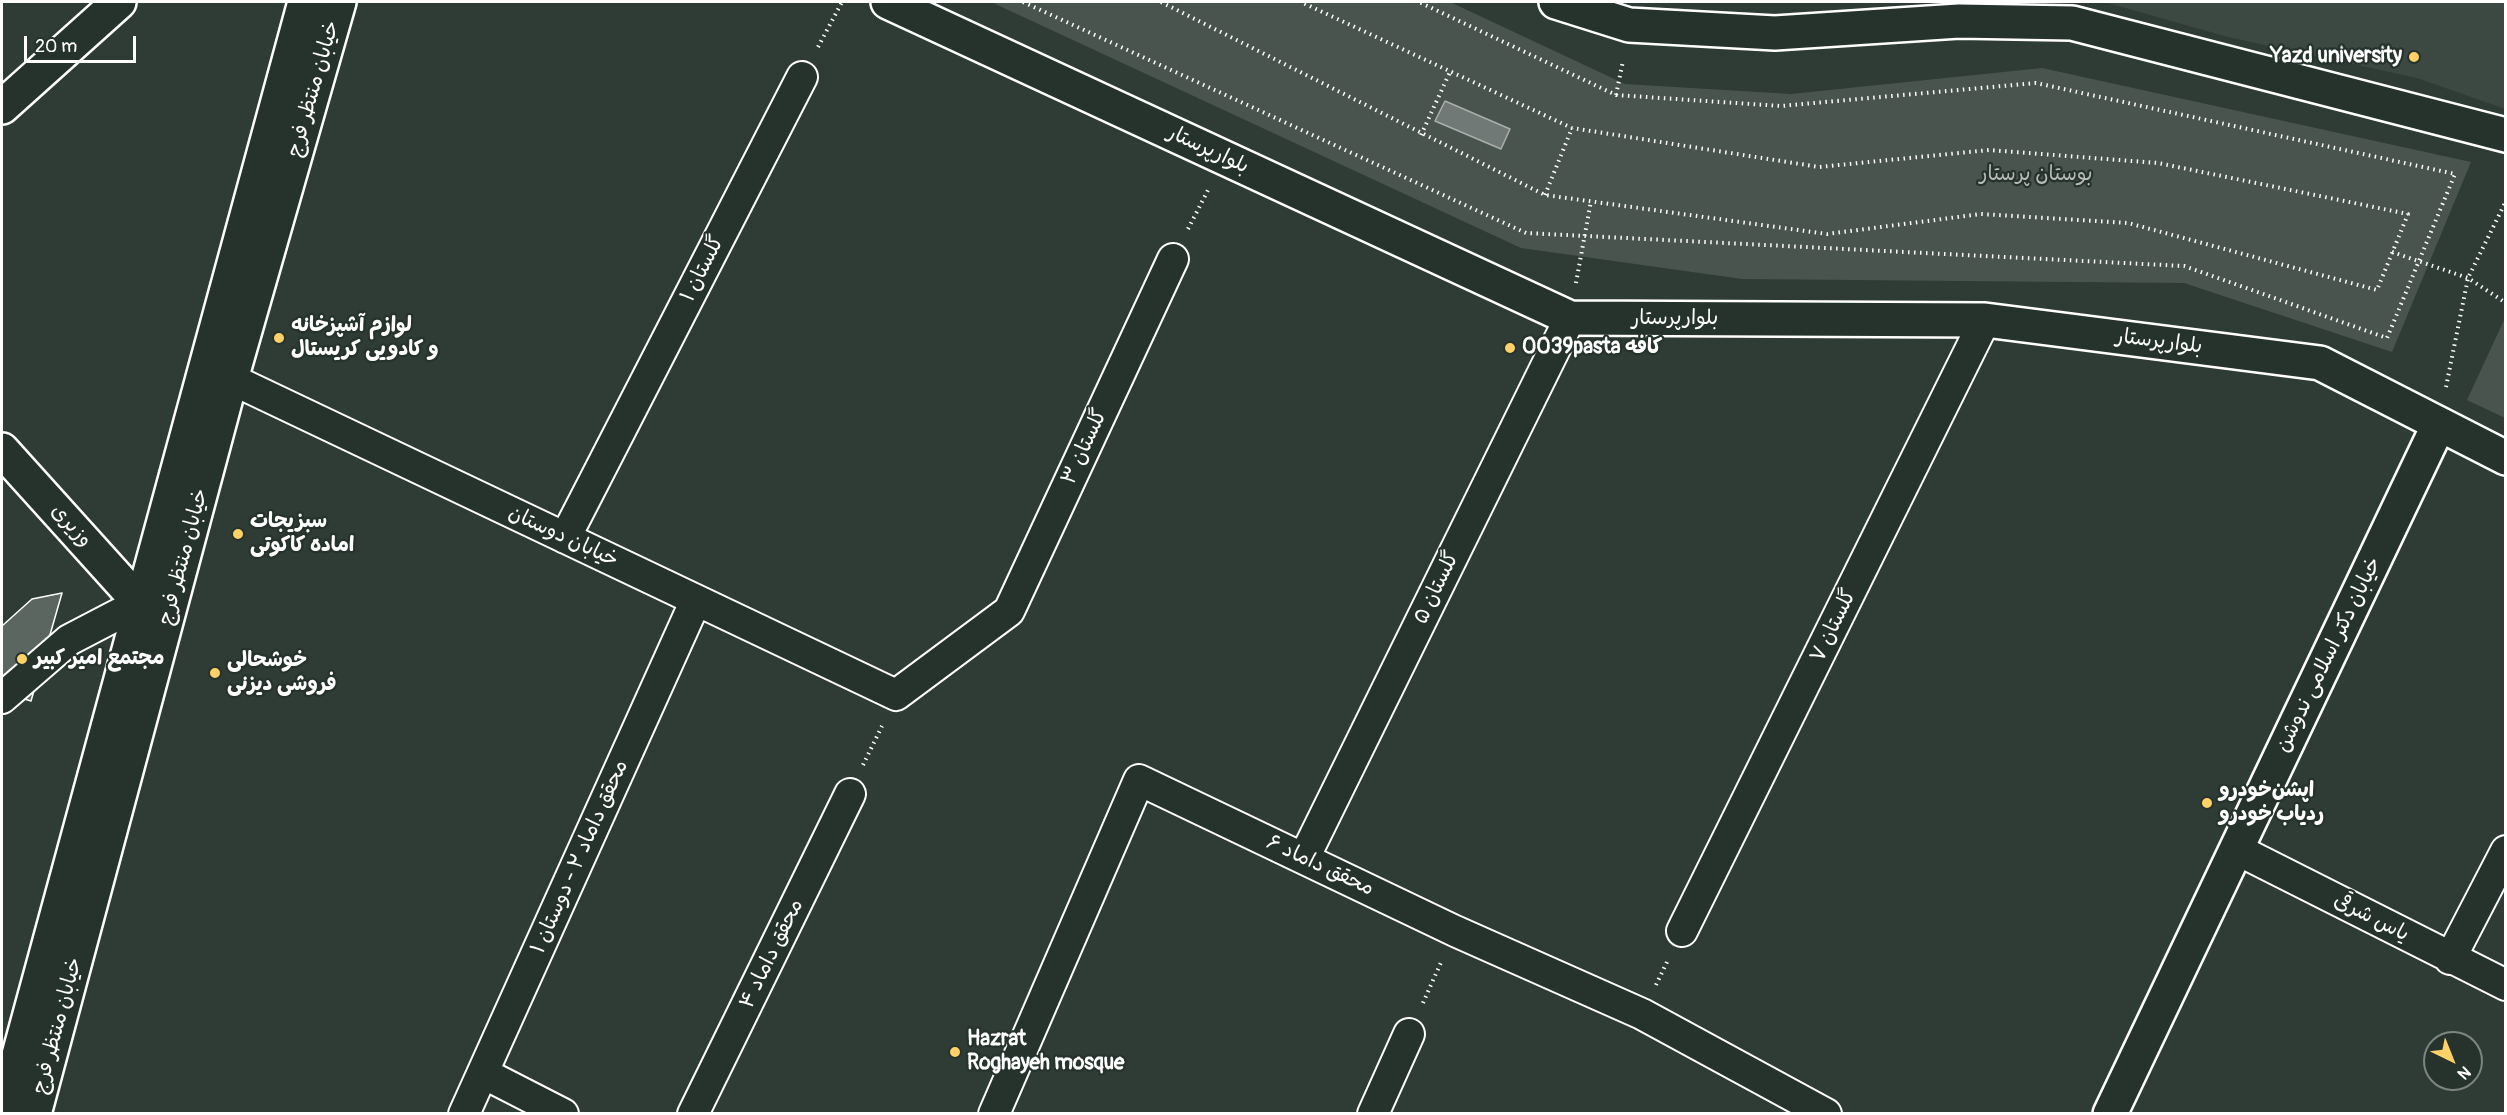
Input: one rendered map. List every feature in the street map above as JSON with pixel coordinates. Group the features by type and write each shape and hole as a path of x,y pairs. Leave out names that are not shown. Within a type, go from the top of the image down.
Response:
{"street":[{"path":"2,107 119,2"},
{"name":"خیابان منتظر فرج","path":"3,1113 305,2"},
{"name":"خیابان منتظر فرج","path":"34,1113 231,379 339,2"},
{"name":"بلوارپرستار","path":"888,2 1570,318 1985,320 2320,363 2505,458"},
{"path":"1556,2 1629,25 1775,33 1959,21 2072,23 2505,135"},
{"name":"گلستان ۱","path":"565,538 802,77"},
{"name":"گلستان ۳","path":"896,695 1009,611 1173,259"},
{"name":"گلستان ۵","path":"1304,858 1570,318"},
{"name":"گلستان ۷","path":"1682,931 1985,320"},
{"name":"خیابان دوستان","path":"231,379 896,695"},
{"name":"خيابان دکتر اسلامی ندوشن","path":"2110,1113 2439,424"},
{"name":"وزیری","path":"2,450 140,603"},
{"name":"محقق داماد ۲ - دوستان ۱","path":"464,1113 696,600"},
{"path":"2,699 69,640 140,603"},
{"name":"محقق داماد ۶","path":"993,1113 1139,780 1455,931 1642,1014 1826,1113"},
{"name":"محقق داماد ۴","path":"693,1113 850,794"},
{"name":"یاس شرقی","path":"2236,849 2505,985"},
{"path":"2450,959 2505,851"},
{"path":"1373,1113 1409,1034"},
{"path":"483,1073 563,1113"}],"path":[{"path":"802,77 842,2"},
{"path":"1023,2 1526,233 2184,266 2387,338 2455,174 2036,83 1781,106 1616,95 1419,2"},
{"path":"1161,2 1421,135 1545,195 1827,234 1981,214 2128,223 2377,290 2408,214 2158,163 1989,150 1819,167 1572,128 1301,2"},
{"path":"1421,135 1450,72"},
{"path":"1545,195 1572,128"},
{"path":"1173,259 1224,158"},
{"path":"1570,318 1591,201"},
{"path":"2439,424 2468,278 2505,201"},
{"path":"2392,252 2468,278 2505,303"},
{"path":"850,794 896,695"},
{"path":"1409,1034 1455,931"},
{"path":"1642,1014 1682,931"}],"shaded area":[{"name":"Yazd university","path":"2104,2 2505,2 2505,109 2417,78 2228,37"},
{"path":"1445,101 1510,129 1501,149 1435,121"}],"green space":[{"name":"بوستان پرستار","path":"991,2 1450,2 1625,84 1791,94 2042,68 2471,162 2392,352 2184,283 1742,279 1521,248"},
{"path":"2505,318 2506,418 2467,400"}],"building":[{"name":"مجتمع امیر کبیر","path":"62,593 31,701 2,692 2,626 32,599"}],"place":[{"name":"Yazd university","path":"2414,57"},
{"name":"لوازم آشپزخانه و کادویی کریستال","path":"279,338"},
{"name":"0039pasta کافه","path":"1510,348"},
{"name":"سبزیجات اماده کاکوتی","path":"238,534"},
{"name":"مجتمع امیر کبیر","path":"22,659"},
{"name":"خوشحالی فروشی دیزنی","path":"215,673"},
{"name":"اپشن‌خودرو ردیاب خودرو","path":"2207,803"},
{"name":"Hazrat Roghayeh mosque","path":"955,1052"}]}
